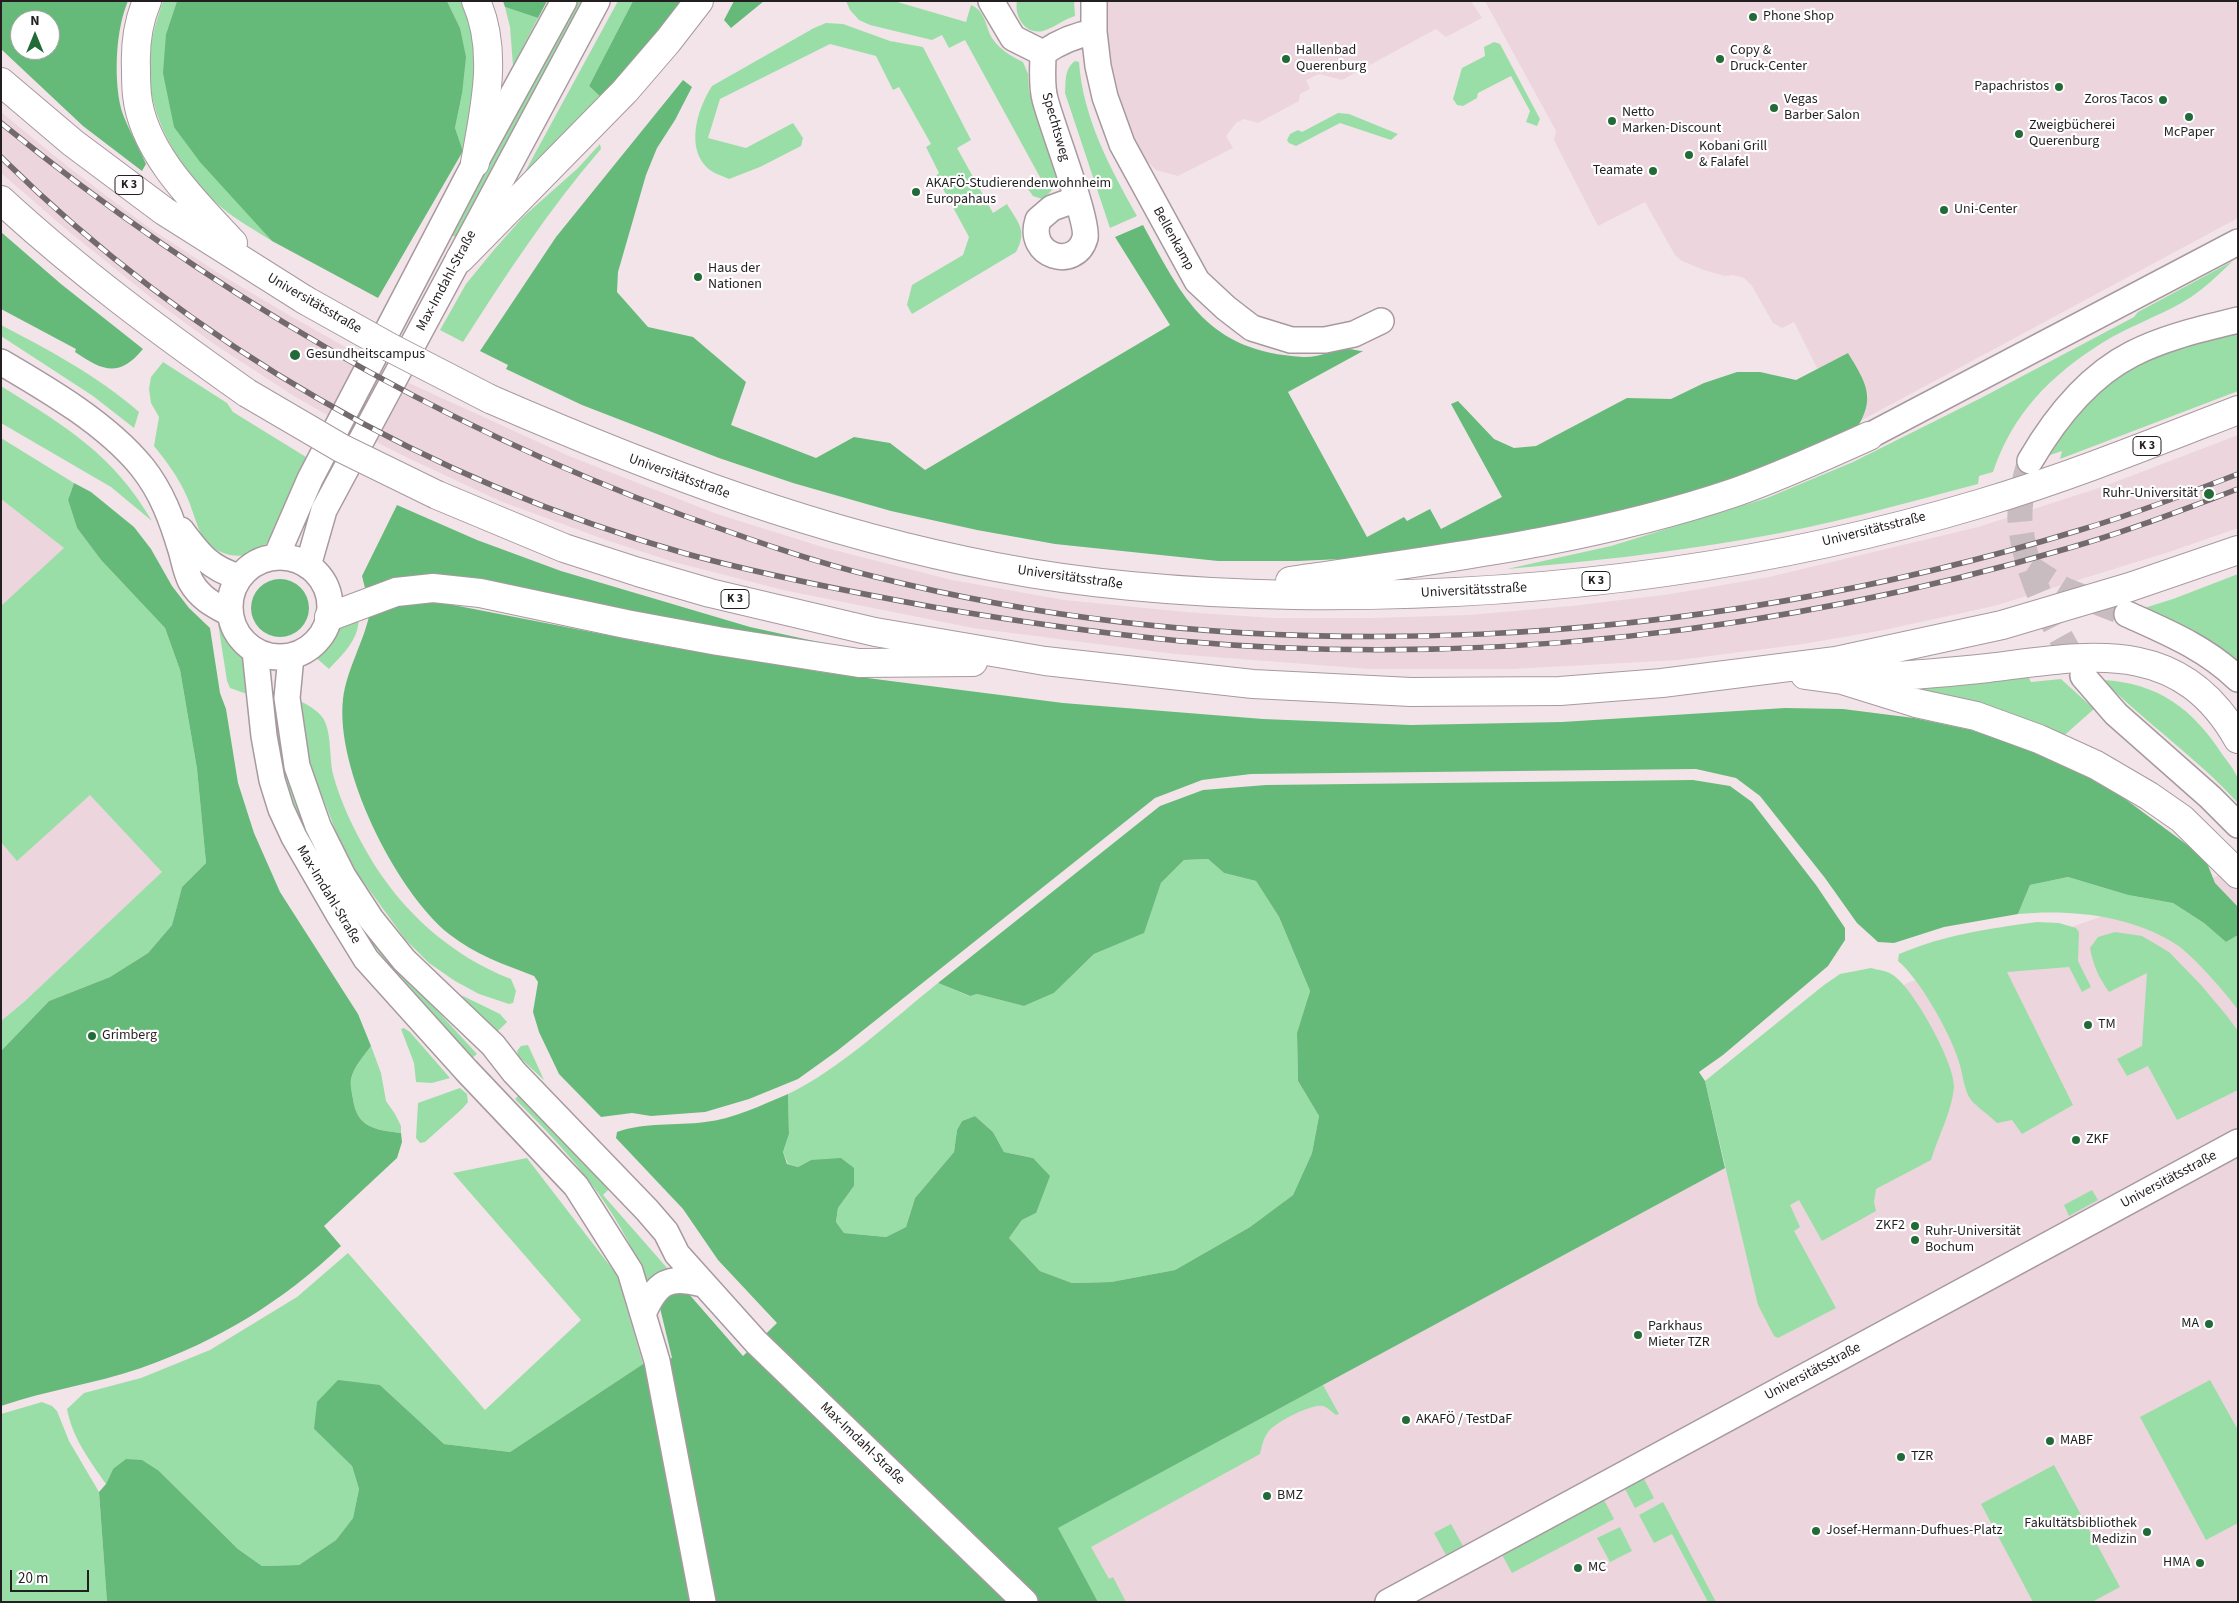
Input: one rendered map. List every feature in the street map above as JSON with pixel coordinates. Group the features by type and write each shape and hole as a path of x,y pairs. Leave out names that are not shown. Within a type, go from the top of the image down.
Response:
{"highway":[{"path":"147,1 143,11 135,53 137,97 147,131 167,169 205,213 265,276"},
{"path":"475,163 485,107 488,64 486,37 476,1"},
{"path":"460,258 625,90 684,22 698,1"},
{"name":"Universitätsstraße","path":"1,82 73,143 164,211 305,300 391,348 490,399 655,469 794,517 924,552 998,568 1075,580 1207,593 1369,596 1516,590 1625,578 1730,562 1840,540 1978,504 2055,480 2238,410"},
{"name":"K 3","path":"1,200 79,267 184,349 247,393 341,448 437,495 564,548 710,593 875,632 1045,661 1253,684 1411,692 1560,691 1662,683 1836,661 2002,625 2130,588 2238,550"},
{"path":"1207,593 1504,550 1629,523 1736,492 1812,462 1869,436"},
{"path":"329,617 396,592 433,588 480,593 700,638 858,663 1045,661"},
{"path":"1842,680 1950,672 2086,657 2122,658 2162,669 2191,685 2213,704 2238,739"},
{"path":"1769,670 1842,680 1916,703 1976,716 2039,739 2096,765 2149,796 2182,820 2238,874"}],"street":[{"path":"276,557 310,479 475,163 564,1"},
{"name":"Max-Imdahl-Straße","path":"308,566 324,510 597,1"},
{"path":"991,1 1013,38 1043,53 1058,43 1081,34 1094,32"},
{"name":"Bellenkamp","path":"1094,1 1094,32 1098,66 1105,97 1122,144 1197,281 1226,308 1252,328 1291,340 1325,340 1354,334 1381,321"},
{"name":"Spechtsweg","path":"1043,53 1044,97 1077,199"},
{"path":"1869,436 2175,273 2238,242"},
{"path":"2030,461 2048,429 2070,402 2106,371 2132,354 2169,339 2238,320"},
{"path":"1,362 56,396 122,445 142,467 157,488 171,516 191,582 207,602 229,613"},
{"path":"171,516 205,560 222,572 239,577"},
{"path":"276,557 293,558 308,566 323,581 328,594 329,617 320,637 302,652 291,656 275,657 255,651 236,632 229,613 231,594 239,577 257,562 276,557"},
{"path":"2127,614 2190,642 2219,662 2238,679"},
{"name":"Max-Imdahl-Straße","path":"255,651 264,736 272,780 281,809 294,837 366,959 576,1186 630,1271 657,1361 703,1602"},
{"name":"Max-Imdahl-Straße","path":"291,656 287,698 297,766 318,826 343,876 372,920 404,960 493,1045 514,1072 647,1210 666,1232 677,1254 756,1342 1025,1602"},
{"path":"2083,676 2116,714 2204,791 2238,825"},
{"path":"490,1094 514,1072"},
{"name":"Universitätsstraße","path":"1388,1602 2238,1142"},
{"path":"643,1314 652,1294 664,1283 676,1279 702,1284"}],"shaded area":[{"path":"1106,1 1471,1 1482,18 1446,37 1436,29 1342,80 1319,74 1306,80 1310,89 1300,94 1299,101 1258,123 1244,119 1236,123 1226,136 1233,148 1178,176 1156,170 1139,153 1124,113 1113,72 1107,30"},
{"name":"Uni-Center","path":"1485,1 2238,1 2238,218 1862,420 1868,395 1848,353 1818,370 1794,322 1782,328 1773,323 1752,286 1744,278 1733,275 1725,276 1682,261 1675,255 1645,202 1598,226 1554,140 1556,131"},
{"path":"1,112 67,166 148,227 223,276 411,384 569,456 717,514 826,548 952,580 1064,600 1185,612 1273,618 1372,618 1469,615 1571,606 1671,594 1769,577 1978,527 2102,487 2238,435 2238,528 2169,552 1994,606 1884,630 1803,644 1679,660 1512,669 1370,669 1175,654 973,628 783,590 674,562 606,540 500,501 353,430 294,396 214,344 154,300 67,230 1,173"},
{"path":"1,499 64,548 168,867 25,1001 1,1021"},
{"name":"Ruhr-Universität Bochum","path":"2238,865 2238,1602 1098,1602 1057,1528 1724,1168 1772,1044 1910,982 2209,880"}],"green space":[{"path":"1,1 128,1 121,25 117,52 118,92 128,126 146,164 142,171 83,126 13,60 60,60 60,10 10,10 10,57 1,49"},
{"path":"163,1 177,1 166,34 250,215 272,241 233,216 207,194 183,164 164,131 152,95 149,76 152,38"},
{"path":"177,1 447,1 460,28 466,57 462,94 455,128 463,151 378,298 272,241 200,162 174,127 163,73 166,34"},
{"path":"447,1 468,1 474,13 475,107 463,151 455,128 462,94 460,28"},
{"path":"503,1 547,1 538,18 505,7"},
{"path":"573,1 587,1 458,238 449,234"},
{"path":"618,1 633,1 589,86 605,101 520,181"},
{"path":"633,1 689,1 605,101 589,86"},
{"path":"734,1 764,1 731,28 724,20"},
{"path":"846,1 894,1 966,22 971,5 980,11 995,42 1006,52 1023,62 1028,74 1029,91 1057,174 1056,182 1048,194 1042,199 1033,196 1028,189 1041,179 965,40 949,48 942,35 932,40 870,25 859,20 850,10"},
{"path":"1017,1 1074,1 1075,16 1043,31 1031,30 1019,18"},
{"path":"505,7 538,18 513,66 510,27"},
{"path":"826,23 843,24 890,41 923,47 971,140 957,148 993,213 1007,204 1020,227 1021,238 1016,252 912,314 907,305 912,285 963,255 969,237 936,176 939,173 926,147 931,144 899,87 893,90 876,56 830,44 720,99 708,138 746,148 793,123 803,138 801,146 760,167 729,179 708,169 698,154 695,134 699,113 712,86"},
{"path":"1494,42 1500,44 1540,119 1537,126 1526,122 1530,111 1511,76 1478,93 1477,98 1463,106 1457,105 1453,99 1462,68 1485,56 1484,47"},
{"path":"1075,61 1079,62 1086,103 1099,142 1137,216 1110,228 1065,93 1067,71"},
{"path":"683,80 692,87 675,120 657,148 646,175 618,272 617,292 648,327 693,337 746,382 731,425 816,458 854,437 890,443 925,470 1170,325 1115,237 1143,225 1186,298 1202,317 1221,332 1243,344 1270,353 1303,357 1348,349 1363,351 1288,392 1367,537 1404,517 1407,521 1430,509 1441,529 1502,497 1451,404 1458,401 1494,439 1514,448 1536,446 1627,398 1671,399 1704,383 1737,372 1760,372 1796,380 1848,353 1864,382 1867,400 1866,409 1855,431 1710,489 1566,530 1363,558 1298,561 1218,561 1055,544 977,530 891,511 793,483 719,458 582,405 506,369 508,365 480,351 556,237"},
{"path":"1338,113 1349,114 1398,134 1391,140 1340,123 1296,146 1287,140 1290,134 1298,130 1302,132"},
{"path":"600,144 601,149 546,219 463,342 440,330 466,284 493,251 523,217 578,168"},
{"path":"1,232 61,284 143,349 134,358 118,368 102,367 75,352 76,349 1,309"},
{"path":"2233,261 2210,283 2190,298 2112,337 2066,369 2050,383 2023,414 2001,451 1993,472 1979,476 1978,484 1892,507 1776,534 1627,557 1507,569 1611,546 1767,498 1853,462 1981,398 2134,317 2138,312"},
{"path":"1,325 73,364 123,399 139,412 134,428 93,396 1,336"},
{"path":"2238,329 2238,391 2060,459 2062,451 2044,457 2081,403 2138,362 2170,348"},
{"path":"163,362 227,403 233,412 306,457 299,480 277,530 265,545 258,550 241,556 232,555 223,553 207,542 201,533 180,483 154,446 159,417 151,403 149,389 151,377"},
{"path":"1,386 67,429 104,459 137,497 152,521 111,487 1,423"},
{"path":"1,438 74,483 68,500 77,528 101,560 165,628 180,670 197,769 206,863 182,887 172,925 148,953 110,977 49,1001 1,1051 1,1021 25,1001 162,872 90,795 17,861 1,842 1,606 64,548 1,499"},
{"path":"74,483 91,492 134,527 151,549 172,586 189,608 210,628 220,693 226,709 238,783 254,833 280,892 358,1014 371,1046 352,1074 351,1089 355,1109 363,1122 369,1126 401,1133 402,1142 397,1158 324,1226 341,1246 296,1285 248,1318 196,1345 141,1368 1,1406 1,1051 49,1001 110,977 148,953 172,925 182,887 206,863 197,769 180,670 165,628 101,560 77,528 68,500"},
{"path":"397,505 477,540 561,571 750,627 864,652 397,580 365,588 362,576"},
{"path":"2238,574 2238,663 2193,630 2141,609 2173,599"},
{"path":"280,579 291,581 304,592 309,608 307,619 296,632 280,637 269,635 256,624 251,608 253,597 264,584"},
{"path":"415,602 443,603 658,645 828,673 1063,703 1263,719 1411,725 1562,722 1785,708 1843,709 1914,718 1971,730 2035,751 2086,774 2117,793 2205,858 2215,883 2238,907 2238,935 2226,942 2204,923 2173,903 2128,895 2068,877 2030,885 2018,914 1944,927 1894,943 1878,942 1857,923 1825,878 1760,796 1736,778 1696,769 1251,774 1202,780 1155,798 837,1051 798,1079 749,1099 705,1112 651,1116 632,1113 601,1117 559,1074 539,1032 533,1012 538,982 534,976 512,968 469,947 449,934 429,914 409,889 390,859 359,793 349,759 343,727 343,699 348,677 370,612"},
{"path":"359,616 356,632 350,646 329,669 314,656 328,644 340,626"},
{"path":"218,623 246,663 253,692 244,693 230,688 227,681"},
{"path":"2028,676 2031,682 2061,679 2094,709 2059,740 1918,692 1917,687"},
{"path":"2103,680 2141,686 2172,701 2186,712 2211,738 2235,773 2238,780 2238,803 2206,771"},
{"path":"302,702 319,713 326,724 333,774 339,795 358,835 381,875 411,912 429,929 468,958 511,979 516,991 513,1003 509,1004 479,994 455,981 429,963 405,939 357,873 339,839 303,748 295,703"},
{"path":"274,705 280,706 284,735 398,968 477,1054 472,1058 408,990 347,911 288,804 268,708"},
{"path":"1693,780 1730,786 1752,802 1816,885 1845,928 1845,940 1828,966 1723,1055 1699,1072 1705,1081 1725,1168 1058,1528 1098,1602 107,1602 99,1492 106,1484 113,1469 126,1459 142,1460 159,1471 238,1549 262,1566 299,1565 336,1540 353,1518 359,1489 352,1466 314,1429 317,1402 338,1380 380,1385 444,1444 510,1452 643,1364 672,1358 660,1308 663,1301 671,1293 688,1293 743,1356 777,1323 718,1260 683,1209 616,1138 617,1132 649,1125 694,1123 726,1118 788,1094 789,1134 783,1152 787,1164 798,1167 811,1160 841,1158 854,1168 854,1186 838,1208 836,1222 844,1233 886,1237 906,1227 915,1198 954,1152 957,1130 962,1121 975,1116 993,1132 1004,1152 1033,1158 1050,1176 1036,1213 1022,1220 1009,1238 1040,1271 1072,1283 1111,1282 1175,1270 1250,1227 1293,1195 1312,1153 1319,1116 1298,1081 1297,1033 1310,991 1279,917 1256,881 1224,873 1208,859 1184,860 1161,883 1144,933 1094,954 1054,993 1024,1006 977,994 970,996 938,983 1160,806 1203,790 1266,785"},
{"path":"1208,859 1224,873 1256,881 1279,917 1310,991 1297,1034 1298,1081 1319,1116 1312,1153 1293,1195 1250,1227 1175,1270 1111,1282 1072,1283 1040,1271 1009,1238 1022,1220 1036,1213 1033,1158 1004,1152 993,1132 975,1116 962,1121 957,1130 954,1152 915,1198 906,1227 886,1237 844,1233 836,1222 838,1208 854,1186 811,1160 798,1167 788,1164 783,1152 789,1134 788,1094 827,1072 846,1058 938,983 969,996 977,994 1024,1006 1054,993 1094,954 1143,933 1161,883 1184,860"},
{"path":"2068,877 2128,895 2173,903 2204,923 2226,942 2238,935 2238,1010 2199,964 2174,943 2157,934 2119,920 2099,916 2058,912 2018,914 2030,885"},
{"path":"2037,922 2059,923 2076,928 2079,932 2078,961 2091,987 2082,992 2069,967 2007,972 2073,1105 2022,1134 2012,1120 1997,1123 1971,1100 1966,1091 1954,1048 1941,1021 1915,980 1898,961 1899,954 1951,937"},
{"path":"2115,932 2142,936 2169,952 2201,985 2227,1016 2238,1031 2238,1090 2177,1120 2148,1066 2127,1076 2117,1059 2142,1046 2147,973 2109,992 2097,971 2090,948 2098,937"},
{"path":"1871,968 1891,974 1901,983 1911,995 1931,1027 1948,1061 1952,1076 1954,1087 1951,1105 1931,1160 1876,1189 1874,1202 1876,1211 1822,1241 1799,1200 1790,1205 1800,1227 1794,1231 1836,1308 1778,1338 1774,1336 1758,1305 1705,1081 1840,974"},
{"path":"461,995 500,1014 507,1022 496,1033"},
{"path":"404,1028 410,1032 450,1078 432,1083 416,1082 414,1063 401,1029"},
{"path":"528,1045 544,1080 518,1056 517,1051 521,1046"},
{"path":"371,1046 381,1073 386,1101 401,1126 401,1133 369,1126 363,1122 355,1109 351,1089 352,1074"},
{"path":"460,1088 467,1094 468,1102 425,1142 420,1143 416,1138 418,1103"},
{"path":"519,1095 609,1189 603,1195 668,1269 655,1274 650,1280 646,1280 621,1228 606,1205 590,1182 555,1140 515,1099"},
{"path":"527,1158 617,1275 643,1364 510,1452 444,1444 380,1385 314,1429 352,1466 359,1489 353,1518 336,1540 299,1565 262,1566 238,1549 159,1471 113,1469 106,1484 77,1439 67,1409 84,1393 141,1378 210,1350 297,1297 348,1253 485,1410 581,1320 453,1173"},
{"path":"2092,1190 2098,1200 2069,1216 2064,1205"},
{"path":"2210,1380 2238,1430 2238,1523 2206,1540 2140,1417"},
{"path":"1323,1385 1339,1414 1336,1415 1328,1408 1318,1406 1285,1419 1268,1432 1260,1454 1091,1547 1109,1579 1113,1577 1126,1602 1098,1602 1057,1528"},
{"path":"42,1402 52,1406 57,1411 69,1441 99,1492 107,1602 1,1602 1,1414"},
{"path":"2054,1465 2120,1587 2092,1602 2033,1602 1981,1504"},
{"path":"1643,1477 1654,1498 1635,1508 1624,1487"},
{"path":"1603,1498 1614,1519 1512,1573 1501,1553"},
{"path":"1663,1502 1716,1602 1708,1602 1672,1534 1654,1543 1639,1515"},
{"path":"1451,1524 1463,1546 1446,1555 1434,1533"},
{"path":"1620,1527 1632,1551 1610,1562 1597,1538"}],"tunnel":[{"path":"2030,461 2020,506 2023,542 2034,582 2042,601 2082,674"},
{"path":"2029,567 2065,590 2127,614"}],"railway":[{"path":"1,123 79,184 241,296 325,347 412,395 500,439 590,479 682,515 778,549 876,577 1024,608 1174,627 1327,636 1481,634 1634,622 1786,600 1935,570 2100,524 2238,474"},
{"path":"1,157 75,225 152,288 234,346 319,399 407,446 498,488 591,524 717,562 871,595 1026,622 1181,641 1293,648 1405,650 1517,646 1629,636 1741,621 1851,602 1961,577 2112,535 2238,489"}],"place":[{"name":"Phone Shop","path":"1753,17"},
{"name":"Hallenbad Querenburg","path":"1286,59"},
{"name":"Copy & Druck-Center","path":"1720,59"},
{"name":"Papachristos","path":"2059,87"},
{"name":"Zoros Tacos","path":"2163,100"},
{"name":"Vegas Barber Salon","path":"1774,108"},
{"name":"McPaper","path":"2189,117"},
{"name":"Netto Marken-Discount","path":"1612,121"},
{"name":"Zweigbücherei Querenburg","path":"2019,134"},
{"name":"Kobani Grill & Falafel","path":"1689,155"},
{"name":"Teamate","path":"1653,171"},
{"name":"AKAFÖ-Studierendenwohnheim Europahaus","path":"916,192"},
{"name":"Uni-Center","path":"1944,210"},
{"name":"Haus der Nationen","path":"698,277"},
{"name":"Gesundheitscampus","path":"295,355"},
{"name":"Ruhr-Universität","path":"2209,494"},
{"name":"TM","path":"2088,1025"},
{"name":"Grimberg","path":"92,1036"},
{"name":"ZKF","path":"2076,1140"},
{"name":"ZKF2","path":"1915,1226"},
{"name":"Ruhr-Universität Bochum","path":"1915,1240"},
{"name":"MA","path":"2209,1324"},
{"name":"Parkhaus Mieter TZR","path":"1638,1335"},
{"name":"AKAFÖ / TestDaF","path":"1406,1420"},
{"name":"MABF","path":"2050,1441"},
{"name":"TZR","path":"1901,1457"},
{"name":"BMZ","path":"1267,1496"},
{"name":"Josef-Hermann-Dufhues-Platz","path":"1816,1531"},
{"name":"Fakultätsbibliothek Medizin","path":"2147,1532"},
{"name":"HMA","path":"2200,1563"},
{"name":"MC","path":"1578,1568"}]}
